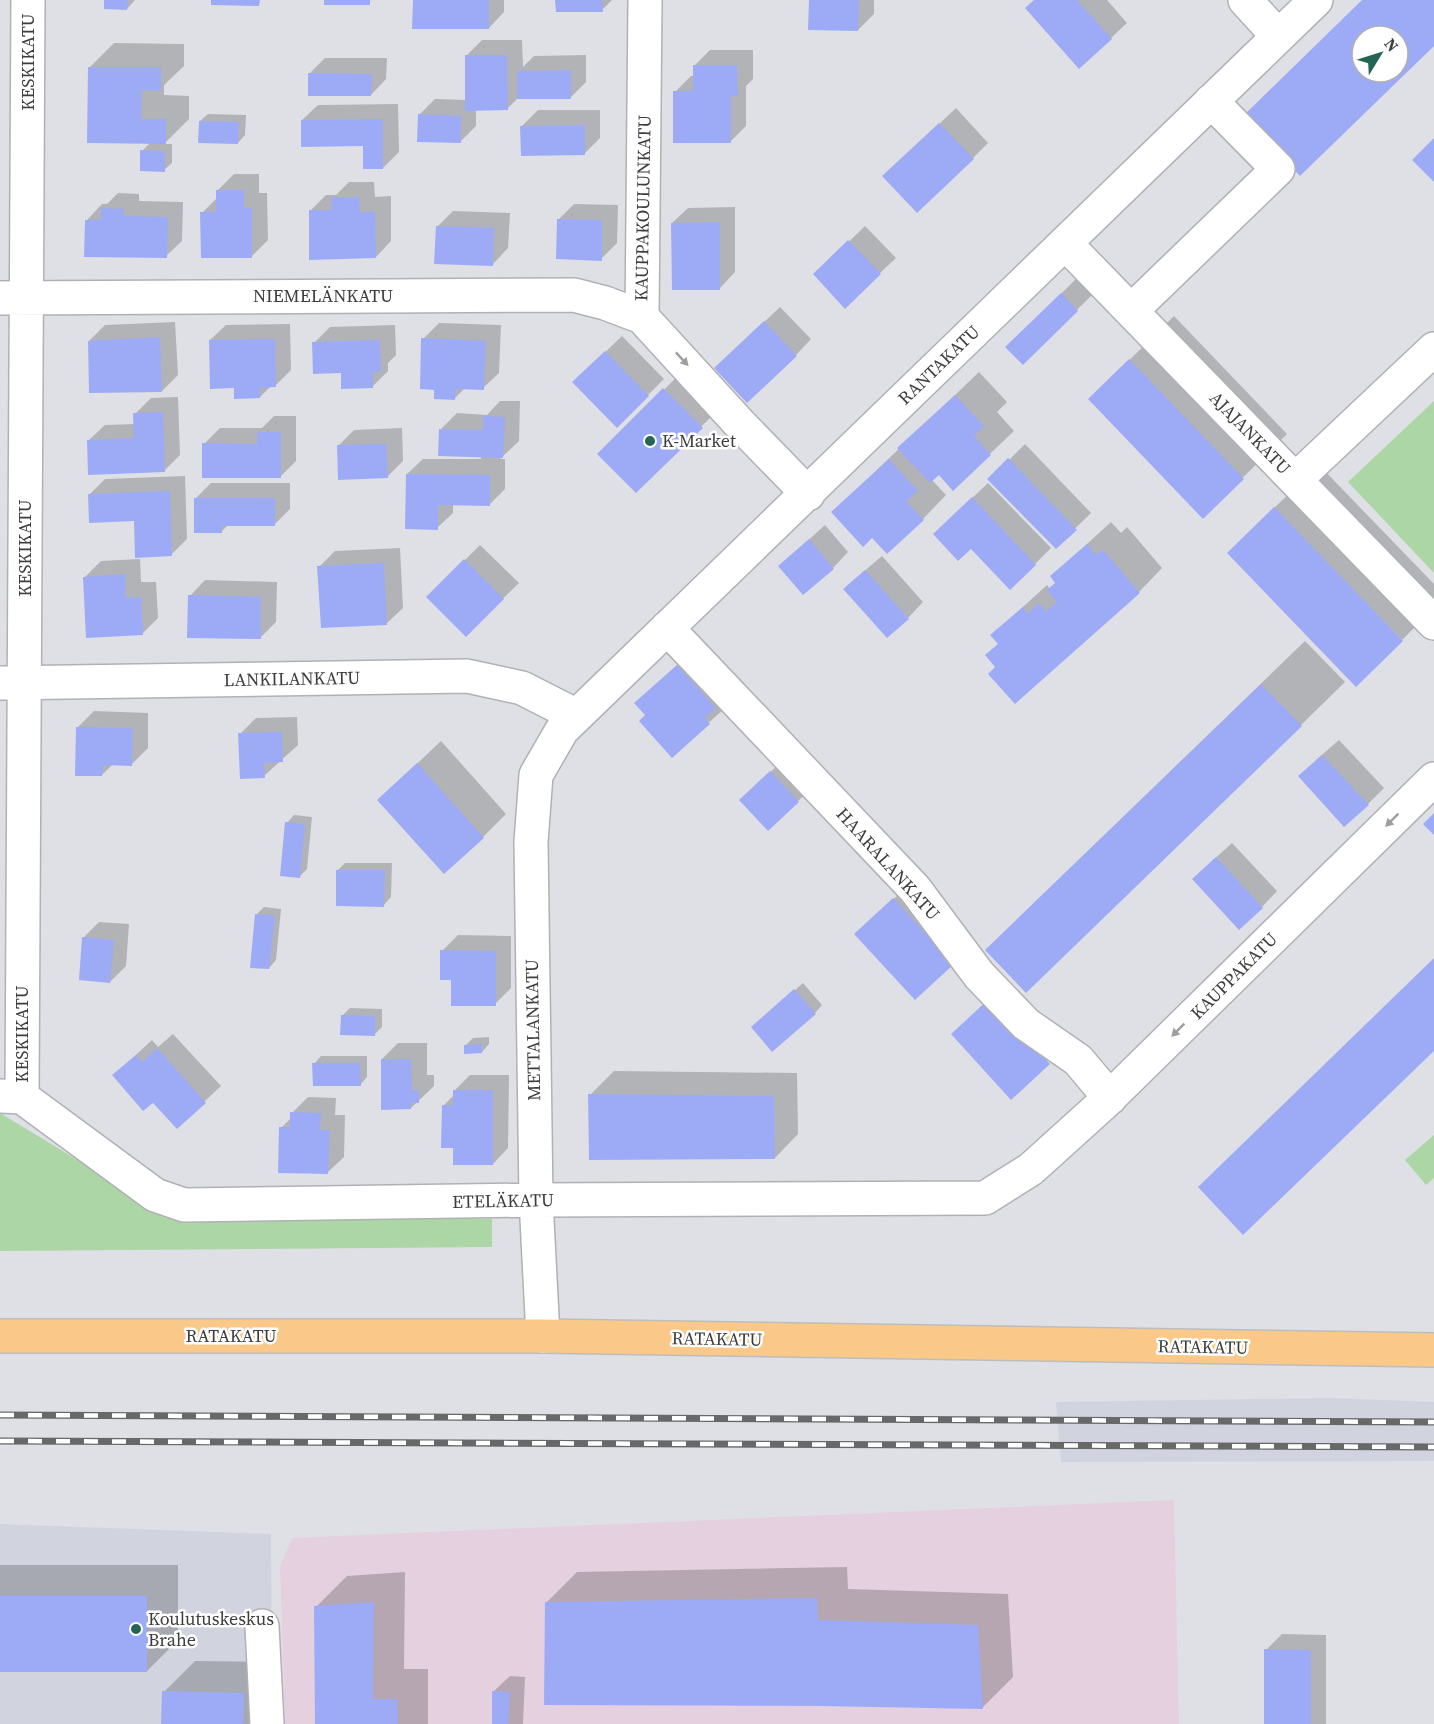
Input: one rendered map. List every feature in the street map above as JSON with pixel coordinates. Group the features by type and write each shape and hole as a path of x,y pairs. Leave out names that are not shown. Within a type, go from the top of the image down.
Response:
{"main road":[{"name":"RATAKATU","path":"0,1336 543,1336 1434,1350"}],"street":[{"name":"KESKIKATU","path":"11,1096 13,298 28,0"},
{"name":"KAUPPAKOULUNKATU","path":"645,0 642,317 808,494"},
{"path":"1245,0 1278,36"},
{"name":"RANTAKATU","path":"569,722 808,494 1316,0"},
{"path":"1131,311 1278,170 1211,101"},
{"name":"AJAJANKATU","path":"1065,243 1434,623"},
{"name":"NIEMELÄNKATU","path":"13,298 574,295 605,303 642,317"},
{"path":"1295,480 1434,349"},
{"name":"HAARALANKATU","path":"668,628 915,889 979,975 1026,1024 1077,1060 1110,1098"},
{"name":"LANKILANKATU","path":"12,683 467,676 522,688 569,722"},
{"name":"METTALANKATU","path":"543,1336 536,1200 531,842 536,775 569,722"},
{"name":"KAUPPAKATU","path":"1031,1170 1110,1098 1434,779"},
{"name":"ETELÄKATU","path":"11,1096 155,1195 184,1205 536,1200 985,1198 1031,1170"},
{"path":"262,1626 267,1724"}],"shaded area":[{"path":"1331,1398 1434,1402 1434,1461 1061,1462 1056,1402"},
{"path":"1174,1500 1179,1724 285,1724 280,1566 292,1538"},
{"name":"Koulutuskeskus Brahe","path":"0,1524 271,1534 272,1724 0,1724"}],"green space":[{"path":"1434,401 1434,573 1348,482"},
{"path":"0,1113 155,1207 492,1219 492,1247 0,1251"},
{"path":"1434,1135 1434,1178 1426,1185 1405,1160"}],"building":[{"path":"104,0 128,0 127,10 104,9"},
{"path":"211,0 260,0 259,6 211,5"},
{"path":"324,0 370,0 370,5 324,5"},
{"path":"413,0 489,0 489,29 412,29"},
{"path":"555,0 602,0 603,12 556,12"},
{"path":"809,0 859,0 858,31 808,30"},
{"path":"1034,0 1077,0 1112,39 1079,69 1025,8"},
{"path":"1362,0 1434,0 1434,46 1410,69 1410,24 1350,24 1350,84 1395,84 1300,176 1243,116"},
{"path":"465,55 507,55 508,110 465,111"},
{"path":"693,65 737,65 738,96 731,96 731,143 673,143 673,91 693,91"},
{"path":"88,67 161,67 161,91 142,90 141,119 166,119 166,144 87,143"},
{"path":"571,70 571,99 517,99 517,71"},
{"path":"308,73 372,74 371,96 308,96"},
{"path":"418,114 461,116 461,143 417,142"},
{"path":"383,119 383,169 363,169 363,146 301,147 301,120"},
{"path":"199,121 239,122 238,144 198,143"},
{"path":"939,123 974,159 917,213 882,176"},
{"path":"585,125 585,155 521,156 520,126"},
{"path":"1434,138 1434,182 1412,160"},
{"path":"140,150 165,151 165,172 140,171"},
{"path":"216,190 244,190 244,208 252,208 252,258 201,258 200,212 216,212"},
{"path":"331,197 359,197 360,212 375,212 376,258 309,260 309,210 332,210"},
{"path":"101,208 124,209 124,216 168,217 167,258 84,257 85,220 101,220"},
{"path":"557,219 602,220 602,261 556,259"},
{"path":"720,222 720,290 672,290 671,223"},
{"path":"436,226 494,228 493,266 434,264"},
{"path":"848,240 881,274 845,309 813,274"},
{"path":"1061,293 1078,311 1023,365 1005,347"},
{"path":"764,321 797,356 747,403 714,368"},
{"path":"160,337 162,392 89,393 88,341"},
{"path":"421,338 486,341 484,390 456,389 455,400 434,399 434,390 420,389"},
{"path":"275,339 276,387 260,388 260,398 234,399 234,388 210,389 209,340"},
{"path":"380,340 381,372 373,372 373,388 341,389 341,373 313,374 312,342"},
{"path":"605,351 649,396 617,428 572,382"},
{"path":"1129,359 1244,479 1203,519 1088,399"},
{"name":"K-Market","path":"663,388 703,428 636,493 597,454"},
{"path":"955,395 984,426 974,436 991,455 953,491 939,475 930,483 897,448"},
{"path":"163,412 165,472 88,475 87,440 134,438 133,413"},
{"path":"483,416 505,417 503,458 438,456 439,429 483,430"},
{"path":"257,432 281,432 281,478 202,478 202,443 257,444"},
{"path":"386,444 388,478 338,480 337,445"},
{"path":"1008,458 1077,530 1056,549 987,479"},
{"path":"889,459 918,491 906,501 924,520 887,554 872,538 863,547 831,512"},
{"path":"406,474 490,475 490,506 438,505 438,530 405,529"},
{"path":"170,491 172,556 135,558 134,521 89,523 88,494"},
{"path":"972,497 1036,565 1010,590 971,549 958,561 933,534"},
{"path":"194,498 275,498 275,526 222,526 222,533 194,533"},
{"path":"1274,507 1403,641 1356,687 1227,553"},
{"path":"809,539 834,569 803,595 778,566"},
{"path":"1087,544 1096,555 1103,550 1140,593 1015,704 988,674 995,667 985,655 998,644 990,635 1023,607 1027,614 1039,603 1046,611 1057,602 1047,590 1055,583 1050,576"},
{"path":"464,559 504,599 466,637 426,597"},
{"path":"384,563 387,625 321,628 317,566"},
{"path":"865,570 909,619 887,638 843,589"},
{"path":"125,574 126,598 141,597 143,635 86,638 83,577"},
{"path":"188,595 261,597 261,639 187,638"},
{"path":"677,665 716,708 705,718 710,724 672,758 639,721 645,715 634,703"},
{"path":"1261,684 1302,726 1026,993 985,950"},
{"path":"76,727 133,728 132,766 103,765 102,776 75,776"},
{"path":"282,732 283,762 264,763 265,778 240,779 238,733"},
{"path":"1322,755 1369,805 1344,827 1298,776"},
{"path":"417,763 484,838 444,874 377,800"},
{"path":"770,771 799,802 768,831 739,800"},
{"path":"1434,813 1434,835 1423,824"},
{"path":"285,822 305,824 300,878 280,876"},
{"path":"1216,857 1263,908 1239,930 1192,879"},
{"path":"336,870 385,870 384,907 336,906"},
{"path":"893,898 954,964 915,1000 854,934"},
{"path":"255,914 275,916 269,969 250,968"},
{"path":"82,937 114,940 110,983 79,980"},
{"path":"440,950 496,951 496,1006 451,1006 451,980 440,980"},
{"path":"1434,958 1434,1051 1243,1235 1198,1187"},
{"path":"794,989 816,1014 772,1052 751,1027"},
{"path":"990,998 1050,1064 1011,1100 951,1034"},
{"path":"341,1015 375,1016 375,1036 340,1035"},
{"path":"482,1044 482,1053 464,1054 464,1045"},
{"path":"157,1048 206,1103 177,1129 153,1103 143,1111 112,1075 136,1055 142,1062"},
{"path":"381,1059 411,1059 412,1090 419,1090 419,1103 411,1103 411,1109 381,1110"},
{"path":"312,1063 360,1063 361,1086 313,1086"},
{"path":"453,1090 493,1090 493,1165 453,1165 453,1148 441,1148 442,1105 453,1105"},
{"path":"588,1094 774,1096 775,1159 589,1160"},
{"path":"290,1112 321,1113 320,1130 330,1130 328,1174 278,1173 279,1127 290,1127"},
{"path":"0,1596 147,1596 147,1672 0,1672"},
{"path":"817,1598 818,1620 978,1625 983,1709 544,1705 545,1602"},
{"path":"374,1602 373,1699 397,1699 398,1724 315,1724 314,1606"},
{"path":"1264,1649 1311,1650 1311,1724 1264,1724"},
{"path":"162,1691 244,1693 243,1724 161,1724"},
{"path":"492,1691 510,1692 508,1724 492,1724"}],"railway":[{"path":"0,1415 1434,1422"},
{"path":"0,1441 1434,1447"}],"place":[{"name":"K-Market","path":"650,441"},
{"name":"Koulutuskeskus Brahe","path":"136,1629"}]}
